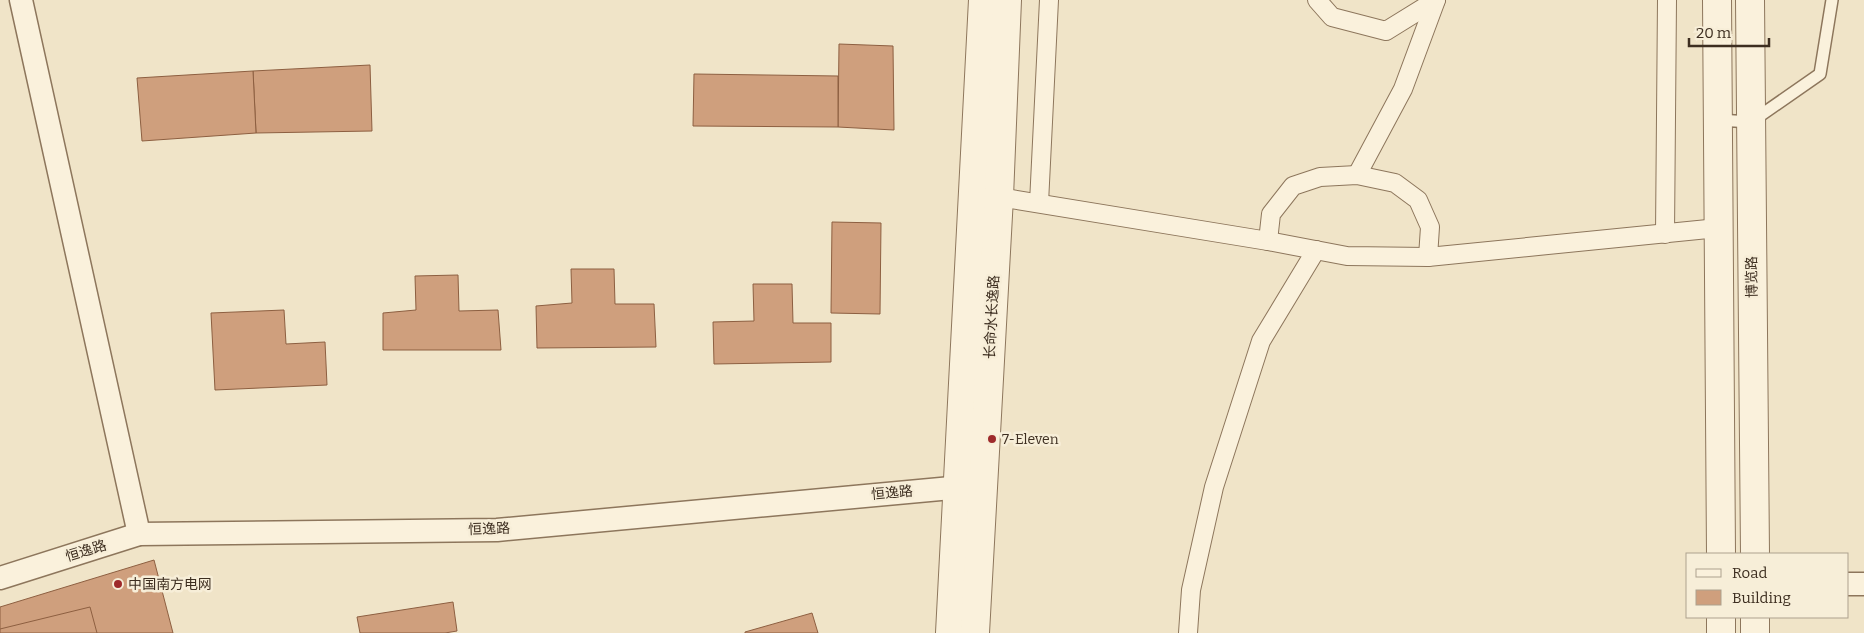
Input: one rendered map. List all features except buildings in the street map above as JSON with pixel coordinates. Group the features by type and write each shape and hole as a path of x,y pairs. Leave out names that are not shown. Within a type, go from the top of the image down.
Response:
{"street":[{"path":"21,0 139,534"},
{"name":"长命水长逸路","path":"975,633 970,486 983,0"},
{"name":"长命水长逸路","path":"950,633 970,486 999,197 1007,0"},
{"path":"1038,203 1049,0"},
{"path":"1317,0 1332,17 1386,31 1436,0"},
{"path":"1357,176 1403,89 1436,0"},
{"path":"1665,234 1667,0"},
{"path":"1717,0 1721,553"},
{"name":"博览路","path":"1750,0 1755,553"},
{"path":"1268,241 1271,214 1293,186 1320,177 1357,176 1395,183 1418,200 1430,227 1428,257"},
{"path":"999,197 1268,241 1347,256 1428,257 1718,228"},
{"path":"1188,633 1191,590 1214,487 1261,341 1316,250"},
{"name":"恒逸路","path":"0,578 139,534 497,530 970,486"},
{"path":"1849,584 1864,584"},
{"path":"1721,618 1722,633"},
{"path":"1755,618 1755,633"}],"lane":[{"path":"1718,120 1751,122 1820,74 1832,0"}],"place":[{"name":"7-Eleven","path":"992,439"},
{"name":"中国南方电网","path":"118,584"}]}
